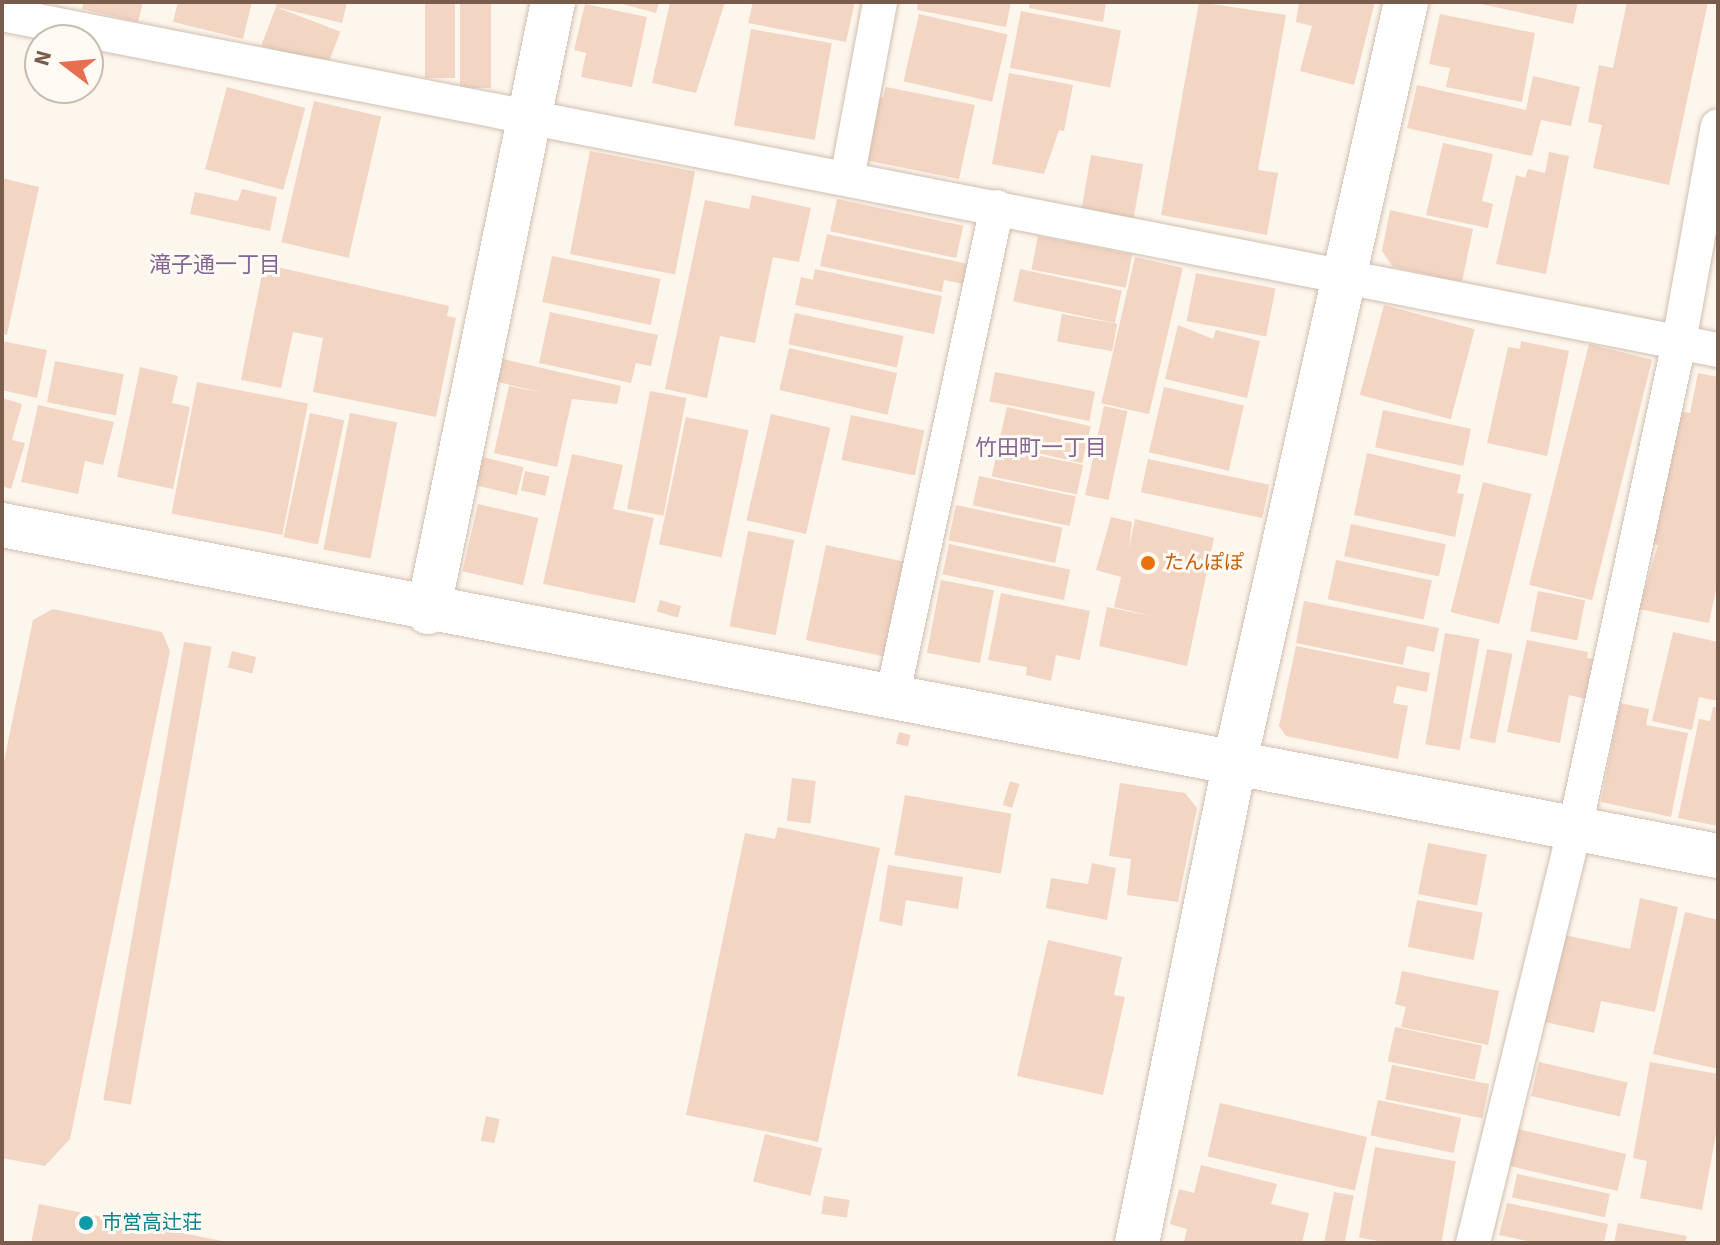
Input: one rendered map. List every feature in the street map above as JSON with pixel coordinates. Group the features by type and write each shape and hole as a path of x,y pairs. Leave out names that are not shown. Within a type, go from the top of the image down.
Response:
{"street":[{"path":"428,612 553,2"},
{"path":"1137,1243 1235,761 1342,273 1406,2"},
{"path":"2,525 428,612 1235,761 1718,856"}],"lane":[{"path":"847,179 880,2"},
{"path":"2,14 1342,273 1718,350"},
{"path":"1473,1243 1575,828 1679,342 1718,126"},
{"path":"892,698 997,207"}],"building":[{"path":"84,2 143,2 138,22 82,9"},
{"path":"178,2 252,2 243,39 173,22"},
{"path":"277,2 347,2 342,23 276,7"},
{"path":"425,2 455,2 455,78 425,78"},
{"path":"460,2 491,2 491,88 460,88"},
{"path":"615,2 659,2 656,13"},
{"path":"670,2 725,2 696,93 652,83"},
{"path":"753,2 855,2 846,42 748,23"},
{"path":"918,2 1011,2 1006,27 917,10"},
{"path":"1030,2 1106,2 1103,22 1029,8"},
{"path":"1199,2 1286,15 1258,170 1278,173 1267,235 1161,215"},
{"path":"1299,2 1375,2 1354,85 1300,71 1312,26 1296,22"},
{"path":"1472,2 1578,2 1573,24"},
{"path":"1627,2 1708,2 1669,185 1593,168 1602,125 1588,122 1599,65 1613,68"},
{"path":"585,4 647,17 632,87 581,77 586,53 574,50"},
{"path":"276,7 340,32 326,70 261,45"},
{"path":"1021,11 1121,30 1110,87 1010,68"},
{"path":"919,14 1008,34 992,102 903,81"},
{"path":"1440,14 1535,33 1522,102 1446,87 1450,68 1429,64"},
{"path":"751,29 832,43 815,140 734,126"},
{"path":"1009,73 1073,85 1064,131 1059,130 1044,174 992,164"},
{"path":"1533,76 1580,87 1571,126 1541,120 1532,156 1407,128 1417,85 1526,110"},
{"path":"227,87 305,108 283,190 205,169"},
{"path":"886,87 975,105 959,179 865,160 878,96 883,98"},
{"path":"314,101 381,117 349,258 281,242"},
{"path":"1443,143 1493,154 1482,201 1493,204 1488,228 1426,215"},
{"path":"590,151 695,171 675,274 570,254"},
{"path":"1549,152 1569,156 1546,274 1496,264 1516,175 1525,178 1528,169 1545,173"},
{"path":"1091,155 1143,164 1134,218 1081,209"},
{"path":"2,178 39,187 7,335 2,334"},
{"path":"242,189 277,197 270,231 190,214 195,192 238,201"},
{"path":"752,195 811,208 799,262 773,257 755,343 720,336 707,398 665,389 705,200 749,209"},
{"path":"837,199 963,226 956,258 830,231"},
{"path":"1390,210 1473,229 1462,282 1393,267 1382,251"},
{"path":"827,234 968,264 964,284 944,280 942,292 820,266"},
{"path":"1038,236 1132,254 1126,288 1032,269"},
{"path":"552,256 661,279 651,325 542,302"},
{"path":"1135,257 1183,268 1149,414 1101,403"},
{"path":"264,264 449,306 447,316 456,318 436,417 313,392 323,338 293,332 281,388 241,380"},
{"path":"815,269 942,296 934,334 795,305 801,277 813,280"},
{"path":"1020,269 1122,291 1115,323 1013,301"},
{"path":"1196,273 1276,288 1266,337 1187,321"},
{"path":"1384,305 1475,329 1451,419 1360,395"},
{"path":"550,312 658,335 651,366 636,363 631,383 539,363"},
{"path":"795,313 904,336 897,367 788,344"},
{"path":"1062,314 1117,324 1112,351 1057,342"},
{"path":"1178,325 1213,339 1216,330 1260,341 1247,398 1165,379"},
{"path":"2,341 47,350 37,398 2,390"},
{"path":"1521,341 1569,351 1547,456 1487,443 1508,347 1520,349"},
{"path":"1589,344 1652,360 1592,600 1529,585"},
{"path":"789,348 897,373 887,415 779,390"},
{"path":"503,359 621,386 617,404 572,399 557,467 494,453 509,386 544,393 498,382"},
{"path":"55,361 124,374 116,416 47,402"},
{"path":"140,367 178,376 172,403 190,407 173,489 117,477"},
{"path":"995,372 1095,391 1089,421 989,401"},
{"path":"1698,373 1718,377 1718,580 1709,623 1639,609 1658,545 1652,544 1678,411 1690,413"},
{"path":"197,382 308,404 282,535 171,514"},
{"path":"1164,387 1244,405 1229,471 1149,452"},
{"path":"650,391 686,398 663,516 627,509"},
{"path":"2,398 22,404 12,440 25,443 11,489 2,486"},
{"path":"38,405 114,422 103,465 85,461 78,494 21,482"},
{"path":"1104,406 1127,411 1109,500 1085,495"},
{"path":"1007,407 1091,426 1082,463 998,444"},
{"path":"1383,410 1471,429 1463,466 1375,447"},
{"path":"310,413 344,420 318,545 284,537"},
{"path":"350,413 397,422 371,559 323,549"},
{"path":"771,414 830,428 806,534 746,520"},
{"path":"851,415 924,431 915,476 841,460"},
{"path":"686,417 749,430 722,557 659,544"},
{"path":"998,447 1083,465 1077,494 992,476"},
{"path":"1367,453 1461,475 1457,493 1464,494 1455,537 1354,515"},
{"path":"572,454 623,465 613,509 654,518 635,603 543,584"},
{"path":"483,457 524,467 517,495 476,485"},
{"path":"1148,459 1269,485 1262,518 1141,492"},
{"path":"525,471 549,476 545,496 521,491"},
{"path":"979,476 1076,497 1070,526 973,505"},
{"path":"1483,482 1532,494 1499,624 1451,612"},
{"path":"478,504 538,518 523,585 462,571"},
{"path":"956,505 1063,528 1055,563 949,540"},
{"path":"1111,517 1132,522 1129,549 1135,519 1214,538 1187,666 1099,646 1107,607 1156,617 1114,607 1121,577 1096,570"},
{"path":"1351,524 1446,544 1439,576 1344,556"},
{"path":"748,531 794,540 776,635 729,626"},
{"path":"949,544 1070,570 1064,600 943,574"},
{"path":"826,545 903,561 883,656 806,640"},
{"path":"1336,560 1432,580 1424,620 1328,599"},
{"path":"941,580 994,590 980,663 927,653"},
{"path":"1538,591 1585,600 1577,640 1530,631"},
{"path":"1001,593 1090,611 1080,660 1056,655 1051,681 1026,675 1027,667 988,660"},
{"path":"660,600 681,606 678,618 657,612"},
{"path":"1304,601 1439,628 1434,652 1407,646 1403,665 1296,643"},
{"path":"53,609 162,632 170,651 70,1139 45,1166 2,1158 2,771 33,620"},
{"path":"1673,632 1718,642 1718,701 1699,697 1692,730 1652,721"},
{"path":"1445,633 1479,639 1460,750 1425,744"},
{"path":"1527,640 1588,652 1587,658 1593,659 1586,699 1569,695 1560,743 1507,732"},
{"path":"184,642 212,647 131,1105 103,1100"},
{"path":"1296,646 1430,673 1427,692 1397,686 1393,703 1408,706 1398,759 1286,736 1279,726"},
{"path":"1487,649 1513,654 1495,743 1470,738"},
{"path":"232,651 256,657 252,674 228,667"},
{"path":"1620,703 1649,709 1646,725 1688,733 1671,817 1601,802"},
{"path":"1713,707 1718,708 1718,826 1678,818 1699,719 1710,721"},
{"path":"899,732 911,735 908,747 896,744"},
{"path":"792,778 816,781 811,824 787,821"},
{"path":"1010,781 1020,784 1012,808 1003,805"},
{"path":"1120,783 1185,793 1197,808 1178,902 1127,895 1131,859 1109,856"},
{"path":"905,795 1011,814 1001,874 894,855"},
{"path":"778,827 880,848 818,1142 686,1115 745,833 775,839"},
{"path":"1428,843 1487,854 1477,905 1418,894"},
{"path":"1092,863 1116,868 1107,920 1046,908 1051,878 1088,884"},
{"path":"888,865 963,877 958,909 906,900 902,926 879,921"},
{"path":"1640,898 1678,907 1655,1012 1601,1001 1594,1033 1541,1021 1560,934 1630,949"},
{"path":"1417,900 1483,913 1474,960 1408,947"},
{"path":"1685,912 1718,920 1718,1069 1653,1054"},
{"path":"1048,940 1122,957 1114,995 1125,997 1103,1095 1017,1076"},
{"path":"1402,971 1499,991 1488,1045 1401,1027 1406,1007 1395,1004"},
{"path":"1395,1027 1482,1046 1475,1080 1388,1061"},
{"path":"1539,1062 1628,1082 1620,1117 1531,1096"},
{"path":"1650,1062 1718,1074 1718,1123 1702,1210 1640,1198 1647,1161 1633,1158"},
{"path":"1392,1065 1489,1084 1483,1118 1385,1099"},
{"path":"1378,1100 1461,1118 1454,1153 1371,1135"},
{"path":"1220,1103 1367,1137 1355,1191 1208,1157"},
{"path":"486,1116 500,1119 494,1143 481,1140"},
{"path":"1518,1129 1626,1154 1618,1191 1509,1166"},
{"path":"765,1134 822,1148 810,1196 753,1182"},
{"path":"1375,1147 1456,1161 1441,1243 1390,1243 1359,1238"},
{"path":"1201,1165 1277,1184 1271,1204 1309,1213 1302,1243 1184,1242 1187,1229 1170,1224 1179,1189 1194,1193"},
{"path":"1517,1174 1610,1194 1605,1217 1512,1197"},
{"path":"1334,1192 1354,1196 1344,1243 1324,1243"},
{"path":"824,1196 850,1200 847,1218 821,1214"},
{"path":"1507,1203 1608,1224 1604,1243 1537,1243 1499,1235"},
{"name":"市営高辻荘","path":"39,1204 227,1242 227,1243 31,1243"},
{"path":"1618,1223 1687,1236 1685,1243 1614,1243"}],"place":[{"name":"たんぽぽ","path":"1148,563"},
{"name":"市営高辻荘","path":"86,1223"}],"district":[{"name":"滝子通一丁目","path":"215,266"},
{"name":"竹田町一丁目","path":"1041,449"}]}
